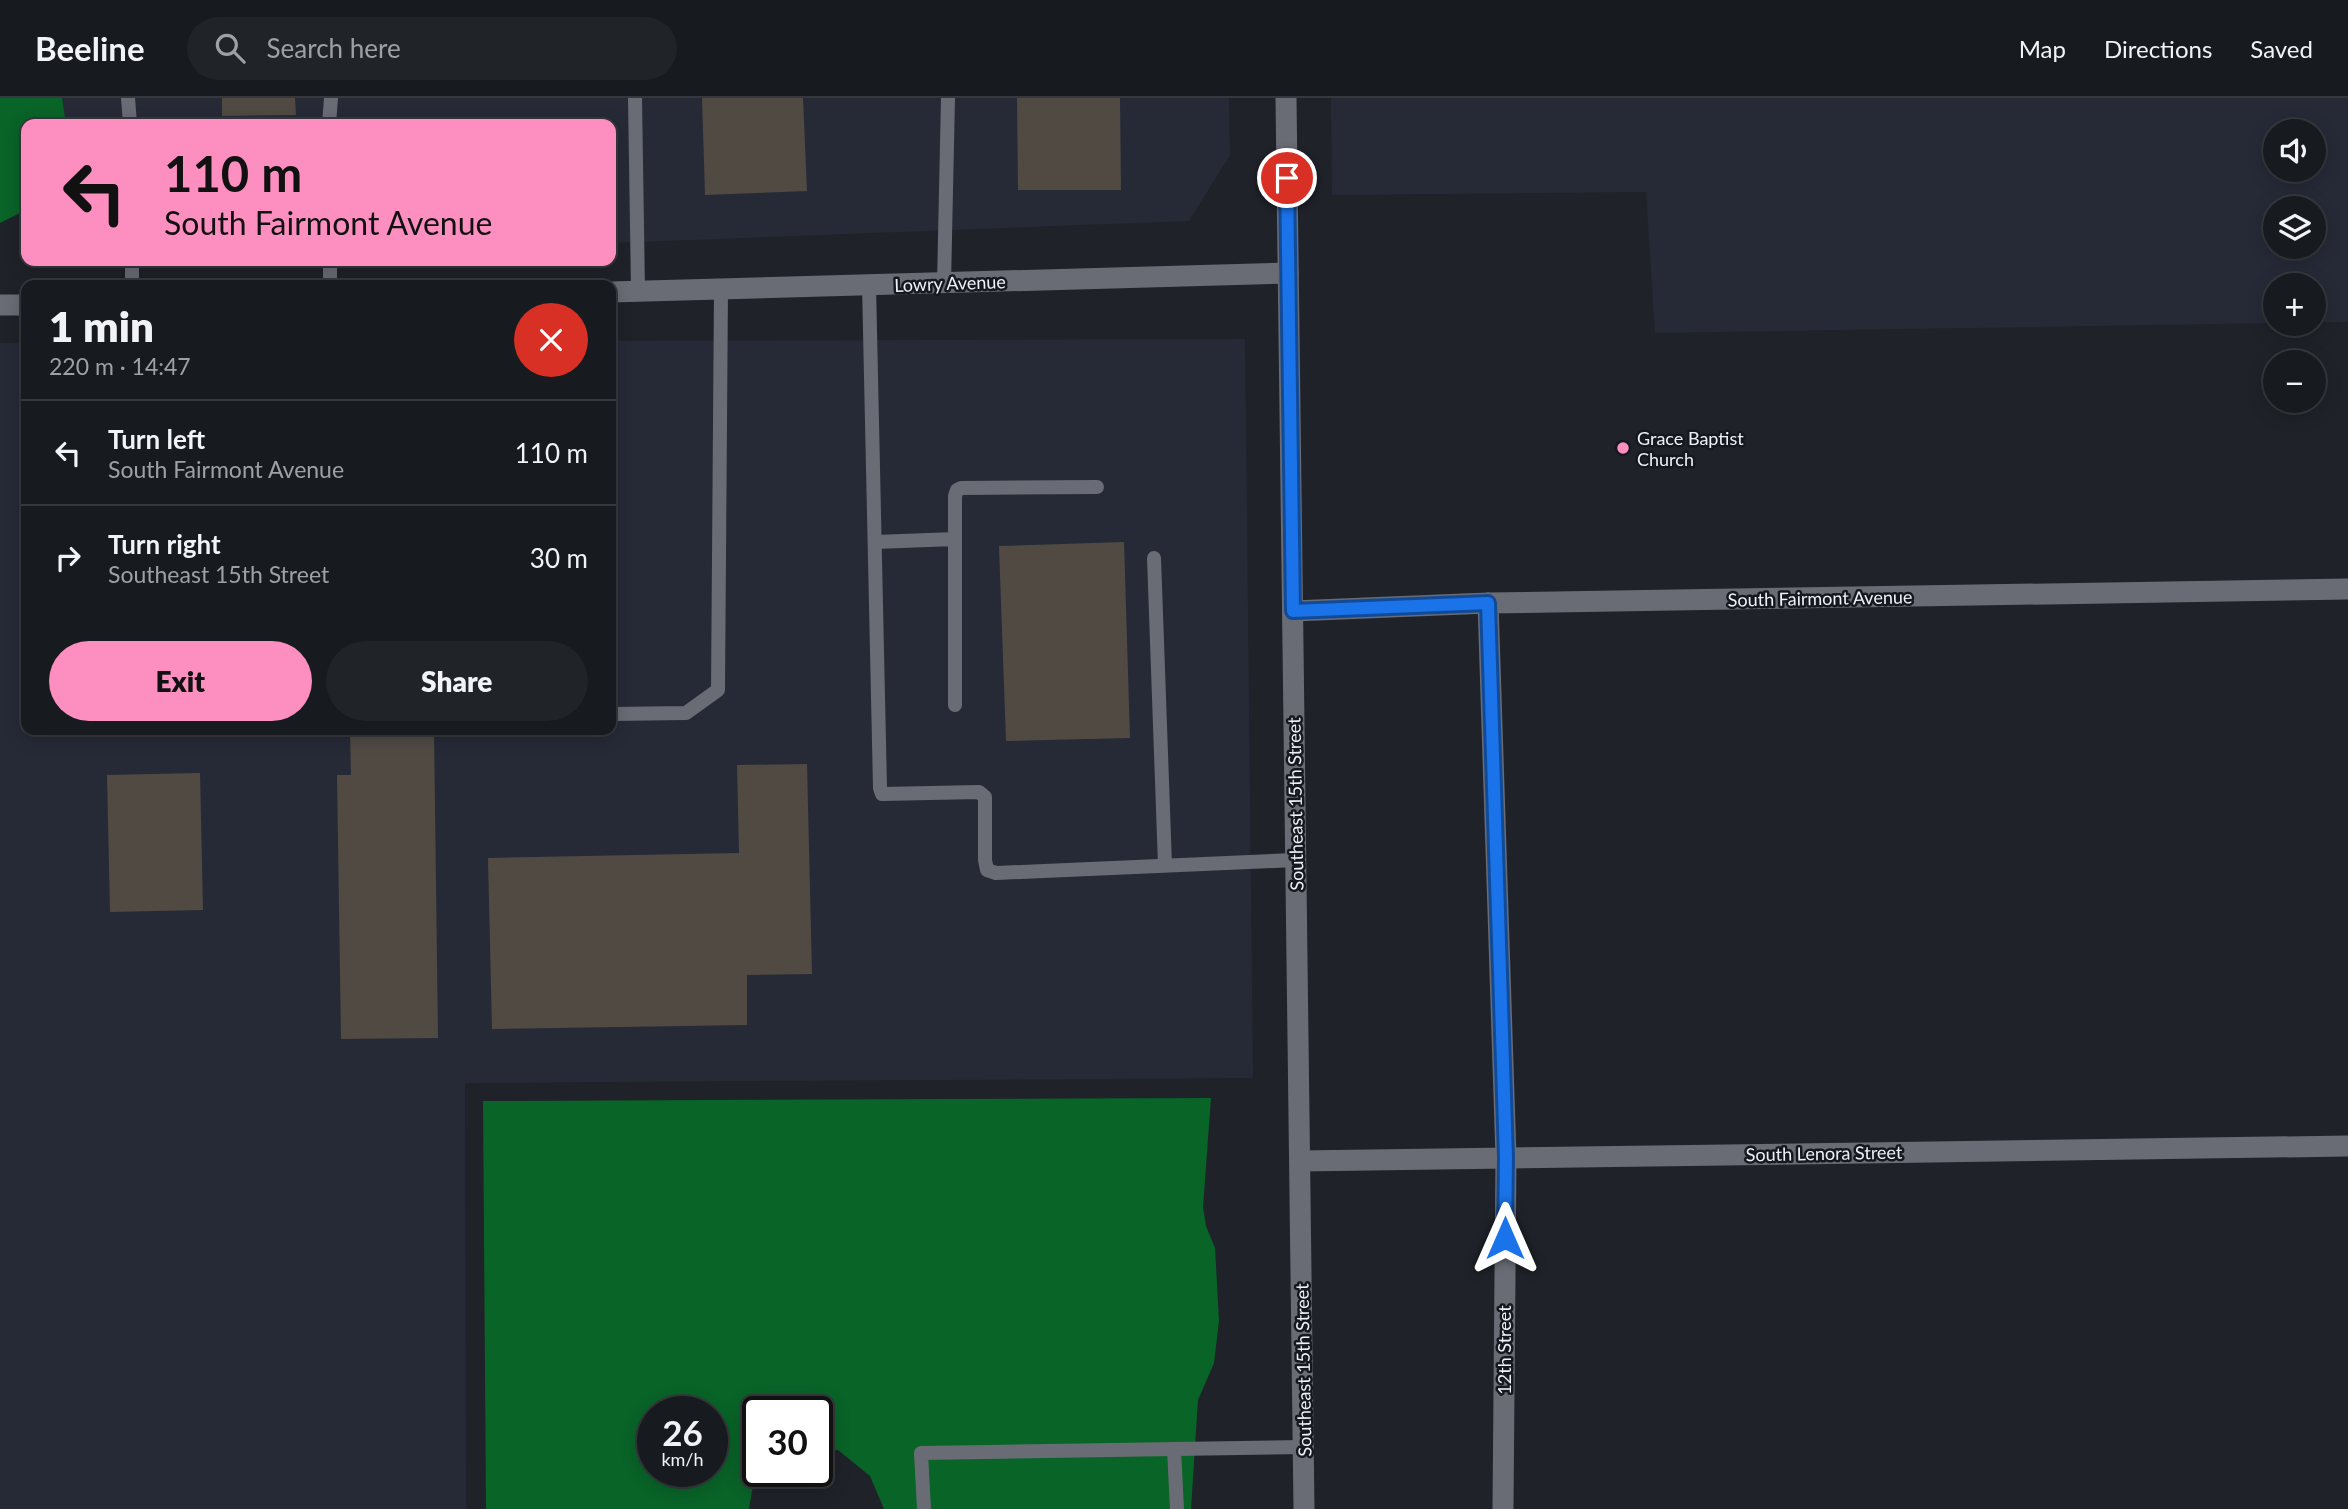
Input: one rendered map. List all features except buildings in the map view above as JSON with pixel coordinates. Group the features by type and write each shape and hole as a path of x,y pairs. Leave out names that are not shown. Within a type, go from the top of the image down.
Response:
{"street":[{"name":"Southeast 15th Street","path":"1286,98 1304,1509"},
{"name":"Lowry Avenue","path":"616,292 1288,274"},
{"path":"0,305 21,304"},
{"name":"South Fairmont Avenue","path":"1293,611 1488,603 2348,589"},
{"name":"12th Street","path":"1488,603 1506,1157 1503,1509"},
{"name":"South Lenora Street","path":"1300,1161 2348,1146"}],"lane":[{"path":"128,98 130,119"},
{"path":"329,119 331,98"},
{"path":"635,98 638,291"},
{"path":"944,284 948,98"},
{"path":"869,285 882,794 979,792 985,797 987,870 996,873 1296,860"},
{"path":"616,715 686,713 718,690 721,289"},
{"path":"955,705 957,490 1097,487"},
{"path":"875,542 955,539"},
{"path":"1154,558 1165,866"},
{"path":"924,1509 921,1454 1304,1447"},
{"path":"1174,1449 1177,1509"}],"shaded area":[{"path":"62,98 1229,98 1230,155 1189,221 616,243 616,119 65,119"},
{"path":"1331,98 2348,98 2348,322 2326,322 2326,273 2263,273 2263,323 1655,333 1646,192 1332,195"},
{"path":"1245,339 1253,1078 465,1083 466,1509 0,1509 0,343 21,343 21,735 616,735 616,341"}],"green space":[{"path":"0,98 62,98 65,119 21,119 21,212 0,223"},
{"path":"1211,1098 1203,1207 1206,1226 1215,1248 1219,1321 1214,1363 1198,1400 1191,1509 884,1509 870,1476 838,1450 833,1450 833,1396 742,1396 742,1487 753,1487 749,1509 486,1509 483,1101"}],"place":[{"name":"Grace Baptist Church","path":"1623,448"}],"route":[{"path":"1287,178 1293,611 1488,603 1506,1157 1505,1238"}]}
